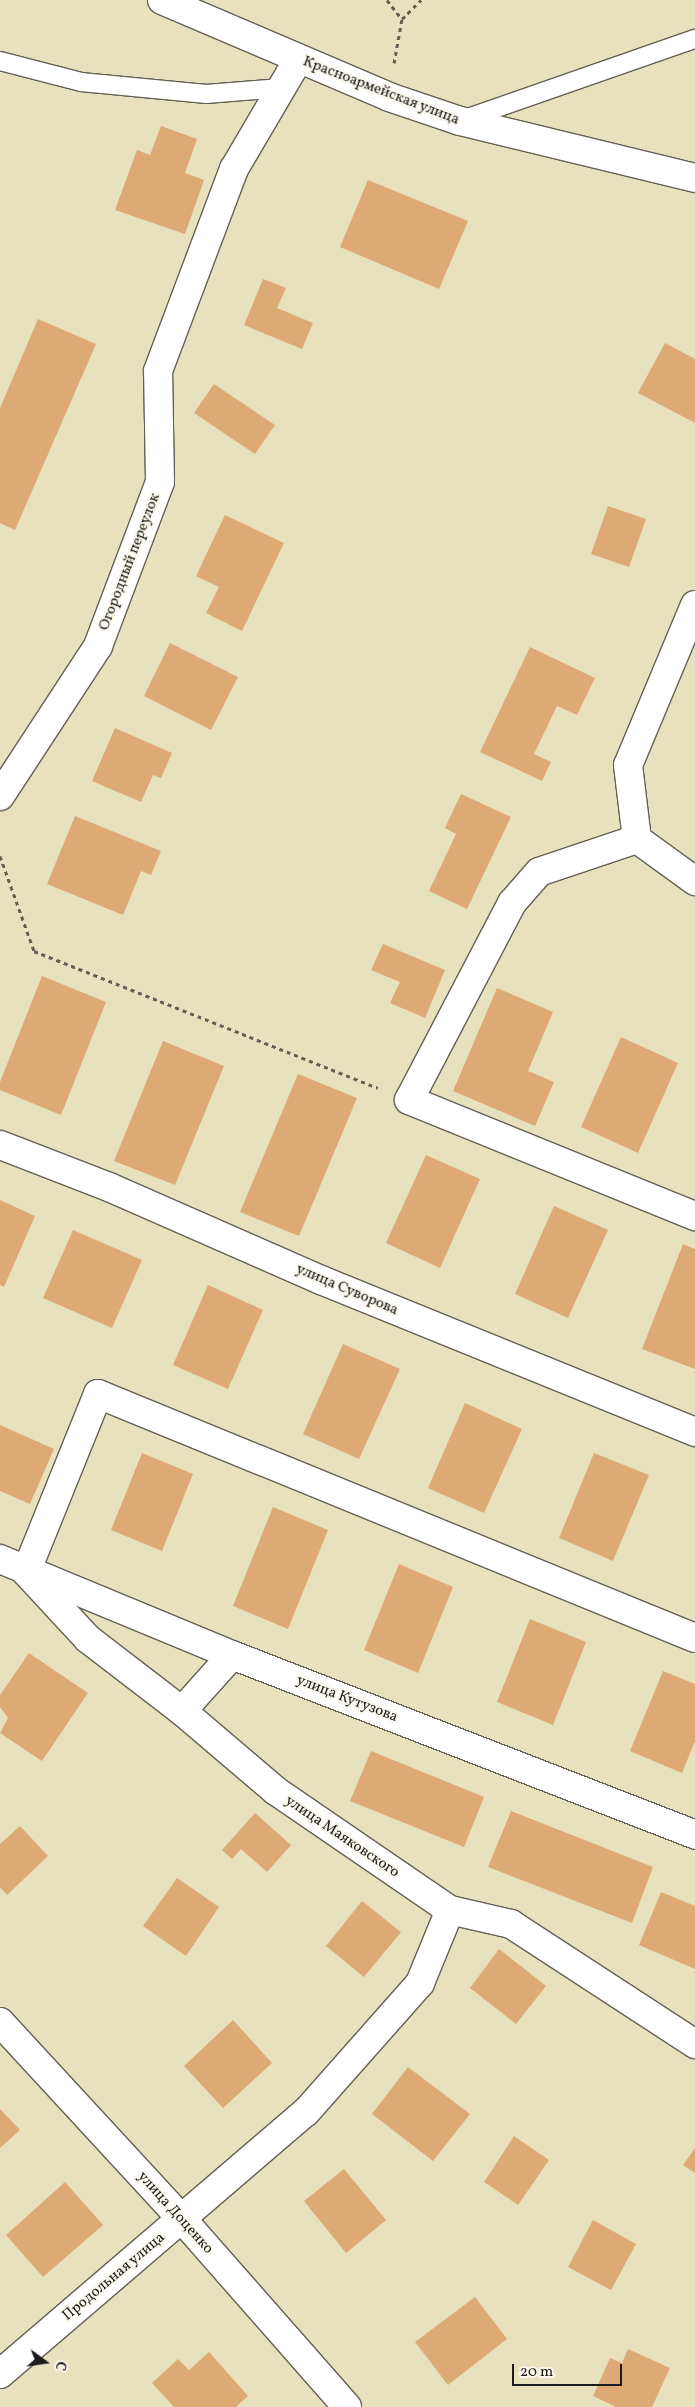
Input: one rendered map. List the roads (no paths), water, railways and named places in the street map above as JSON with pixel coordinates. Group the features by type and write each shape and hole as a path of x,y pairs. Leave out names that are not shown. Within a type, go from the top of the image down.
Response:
{"street":[{"name":"Красноармейская улица","path":"162,0 388,97 460,121 695,178"},
{"name":"Огородный переулок","path":"0,796 98,646 160,482 158,371 234,169 298,60"},
{"path":"695,605 628,765 638,839 695,881"},
{"path":"638,839 540,872 528,884 512,903 409,1100 695,1216"},
{"name":"улица Суворова","path":"0,1146 109,1187 321,1280 695,1432"},
{"path":"26,1572 98,1394 695,1638"},
{"name":"улица Кутузова","path":"0,1559 26,1572 232,1655 695,1835"},
{"name":"улица Маяковского","path":"26,1572 88,1639 182,1711 276,1791 450,1910 511,1924 695,2044"},
{"path":"182,1711 232,1655"},
{"name":"Продольная улица","path":"0,2374 306,2112 420,1984 450,1910"},
{"name":"улица Доценко","path":"0,2022 182,2219 344,2406"}],"lane":[{"path":"460,121 695,40"},
{"path":"0,61 81,82 206,94 282,88"}]}
